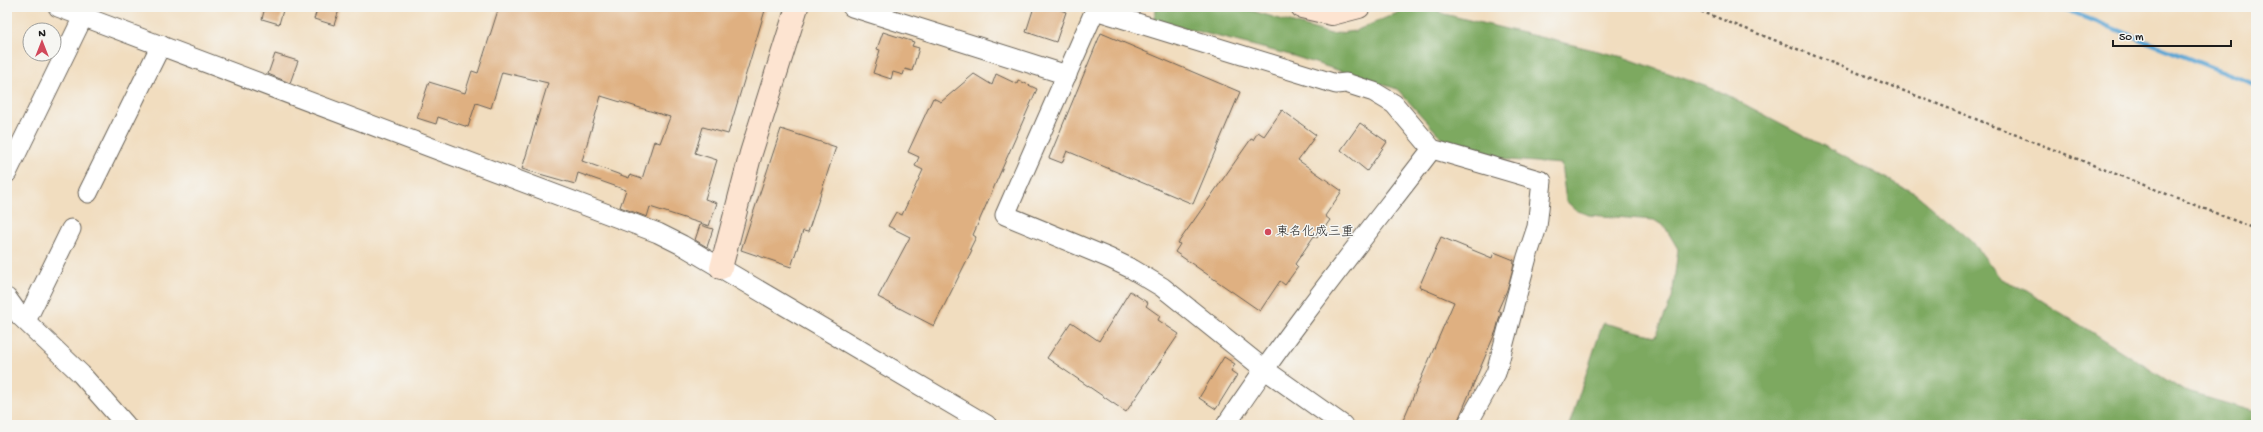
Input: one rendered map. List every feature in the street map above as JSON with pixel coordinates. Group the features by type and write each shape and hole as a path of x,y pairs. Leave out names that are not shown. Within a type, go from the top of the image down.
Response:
{"street":[{"path":"58,7 622,218 682,245 987,425"},
{"path":"721,268 751,153 797,7"},
{"path":"852,7 1067,75"},
{"path":"1302,7 1332,14 1359,7"},
{"path":"1343,425 1264,369 1188,306 1132,269 1005,215 1095,10 1336,84 1346,84 1374,92 1400,110 1432,149 1542,180 1537,227 1526,257 1496,373 1467,425"},
{"path":"7,173 83,17"},
{"path":"88,193 161,45"},
{"path":"1226,425 1264,369 1432,149"},
{"path":"26,321 71,229"},
{"path":"7,298 20,316 81,374 126,425"}],"path":[{"path":"1690,7 2256,229"}],"green space":[{"path":"1157,7 1239,7 1331,34 1355,31 1411,7 1431,7 1444,14 1623,57 1719,91 1916,194 1972,241 2001,279 2022,288 2184,391 2256,412 2256,425 1569,425 1603,323 1656,336 1672,298 1678,249 1665,227 1654,220 1589,215 1577,211 1566,201 1561,164 1510,160 1449,146 1397,89 1290,55 1153,20"}],"building":[{"path":"265,7 284,7 279,24 262,19"},
{"path":"318,7 340,7 334,25 314,19"},
{"path":"499,7 766,7 728,134 703,127 695,153 717,160 705,199 717,203 709,226 650,207 647,217 620,207 626,190 578,173 575,184 522,169 548,83 502,72 491,108 476,103 468,127 438,117 436,124 417,118 429,82 465,93 472,71 478,73","holes":["601,96 670,117 660,143 654,141 642,179 630,175 629,178 582,161"]},
{"path":"1034,7 1052,7 1066,12 1056,42 1026,32"},
{"path":"883,32 914,42 912,46 919,48 912,71 905,69 903,75 893,72 891,79 873,73 880,50 877,49"},
{"path":"1101,33 1240,92 1193,204 1067,151 1062,163 1049,158"},
{"path":"275,54 298,61 290,83 268,74"},
{"path":"974,74 992,85 996,74 1017,84 1018,80 1037,89 973,235 976,237 970,249 972,250 934,326 878,297 910,237 888,226 896,212 902,215 923,170 915,166 919,157 908,152 933,98 941,102"},
{"path":"1282,110 1316,135 1298,160 1342,191 1325,216 1330,220 1317,238 1314,236 1295,264 1298,267 1285,285 1280,281 1260,311 1175,252 1180,244 1178,243 1251,139 1253,140 1258,132 1264,136"},
{"path":"1360,123 1387,142 1367,171 1341,150"},
{"path":"781,129 836,147 808,232 803,231 791,267 741,250"},
{"path":"700,225 713,229 707,247 695,240"},
{"path":"1441,237 1492,258 1494,252 1514,260 1513,268 1507,290 1498,310 1501,312 1496,331 1456,425 1401,425 1454,302 1419,287"},
{"path":"1130,291 1148,303 1146,306 1160,316 1158,320 1179,334 1126,412 1047,358 1071,322 1099,341"},
{"path":"1224,357 1235,364 1231,371 1237,375 1216,409 1199,398"}],"waterway":[{"path":"2059,7 2256,85"}],"place":[{"name":"東名化成三重","path":"1268,232"}]}
